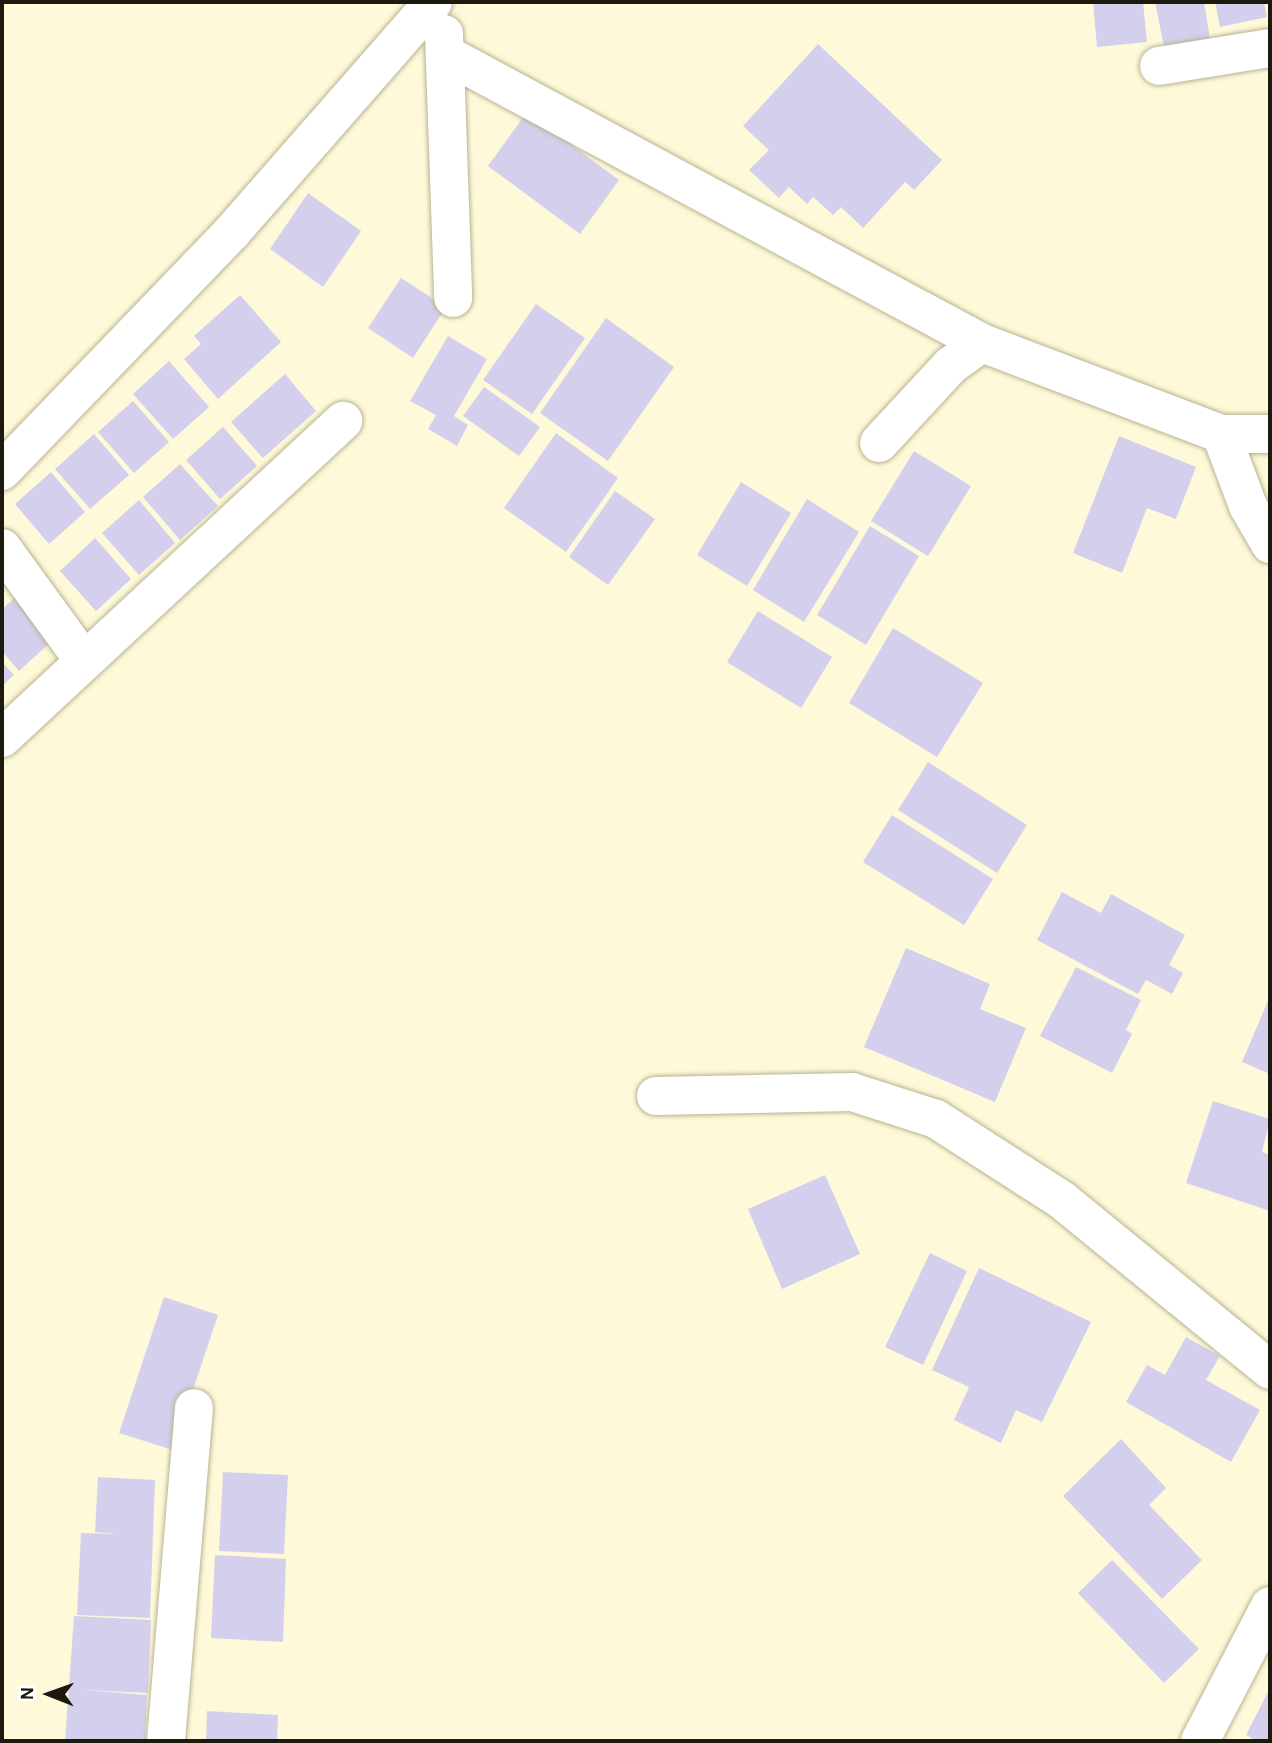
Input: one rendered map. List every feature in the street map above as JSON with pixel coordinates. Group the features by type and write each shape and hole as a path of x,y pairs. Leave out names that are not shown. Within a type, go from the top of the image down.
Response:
{"street":[{"path":"2,471 232,232 433,2"},
{"path":"443,2 453,298"},
{"path":"1159,66 1270,48"},
{"path":"445,54 982,343 1221,434 1270,434"},
{"path":"879,443 950,366 982,343"},
{"path":"2,738 343,421"},
{"path":"1221,434 1248,506 1270,544"},
{"path":"2,548 84,661"},
{"path":"656,1097 852,1092 936,1119 1063,1201 1270,1370"},
{"path":"166,1741 194,1408"},
{"path":"1200,1741 1258,1662 1270,1606"}],"building":[{"path":"1093,2 1143,2 1147,42 1097,47"},
{"path":"1155,2 1204,2 1210,39 1164,47"},
{"path":"1215,2 1264,2 1267,17 1220,27"},
{"path":"818,44 942,160 914,190 905,182 863,228 841,207 833,215 813,197 807,204 789,187 779,198 749,170 769,150 743,126"},
{"path":"527,112 619,180 580,234 488,166"},
{"path":"308,193 361,231 323,287 270,249"},
{"path":"401,278 446,307 413,358 368,328"},
{"path":"240,295 281,342 218,399 184,359 201,344 194,336"},
{"path":"536,304 585,338 532,414 483,380"},
{"path":"606,318 674,367 608,461 540,413"},
{"path":"448,336 487,359 454,416 468,425 457,446 428,429 436,415 410,401"},
{"path":"169,361 209,407 173,439 133,394"},
{"path":"285,374 316,411 263,458 231,422"},
{"path":"484,387 540,427 519,456 463,416"},
{"path":"133,401 169,442 134,473 98,432"},
{"path":"223,427 257,466 220,499 186,460"},
{"path":"556,433 618,478 566,552 504,508"},
{"path":"94,434 129,475 90,509 55,469"},
{"path":"1119,436 1196,467 1176,519 1147,508 1122,573 1073,553"},
{"path":"914,451 971,486 928,556 871,521"},
{"path":"180,464 218,506 180,540 143,497"},
{"path":"51,472 85,512 49,544 15,504"},
{"path":"741,482 791,513 747,586 697,555"},
{"path":"615,491 655,519 608,585 569,557"},
{"path":"807,499 859,532 804,622 753,590"},
{"path":"139,500 175,543 139,575 102,533"},
{"path":"870,526 919,556 866,645 817,615"},
{"path":"95,538 131,579 96,611 60,571"},
{"path":"16,597 53,640 19,671 2,651 2,609"},
{"path":"758,611 832,657 801,708 727,662"},
{"path":"893,628 983,683 937,757 849,703"},
{"path":"2,662 14,675 2,686"},
{"path":"928,762 1027,825 997,873 898,810"},
{"path":"892,815 993,879 964,925 863,862"},
{"path":"1062,892 1101,913 1111,894 1185,935 1169,965 1183,973 1172,994 1146,980 1138,994 1037,940"},
{"path":"906,948 990,984 980,1009 1026,1028 995,1102 864,1047"},
{"path":"1076,967 1141,1000 1126,1030 1132,1034 1112,1073 1040,1036"},
{"path":"1270,996 1270,1074 1242,1062"},
{"path":"1213,1101 1270,1119 1262,1152 1270,1155 1270,1211 1186,1183"},
{"path":"825,1175 860,1254 782,1289 748,1209"},
{"path":"930,1253 967,1271 923,1365 885,1347"},
{"path":"979,1268 1091,1322 1042,1422 1016,1410 1001,1443 954,1420 969,1387 932,1370"},
{"path":"164,1297 218,1315 173,1450 119,1433"},
{"path":"1186,1337 1220,1356 1206,1380 1260,1410 1231,1462 1126,1402 1147,1365 1165,1375"},
{"path":"1121,1439 1166,1488 1149,1505 1202,1560 1162,1599 1063,1496"},
{"path":"223,1472 288,1475 284,1554 219,1551"},
{"path":"98,1477 155,1480 150,1618 77,1615 81,1533 117,1534 95,1532"},
{"path":"215,1555 286,1559 283,1642 211,1638"},
{"path":"1112,1560 1199,1649 1164,1683 1078,1593"},
{"path":"74,1616 151,1620 148,1693 82,1690 147,1695 145,1741 65,1741"},
{"path":"1270,1688 1270,1741 1257,1741 1246,1735"},
{"path":"207,1711 278,1715 277,1741 206,1741"}]}
